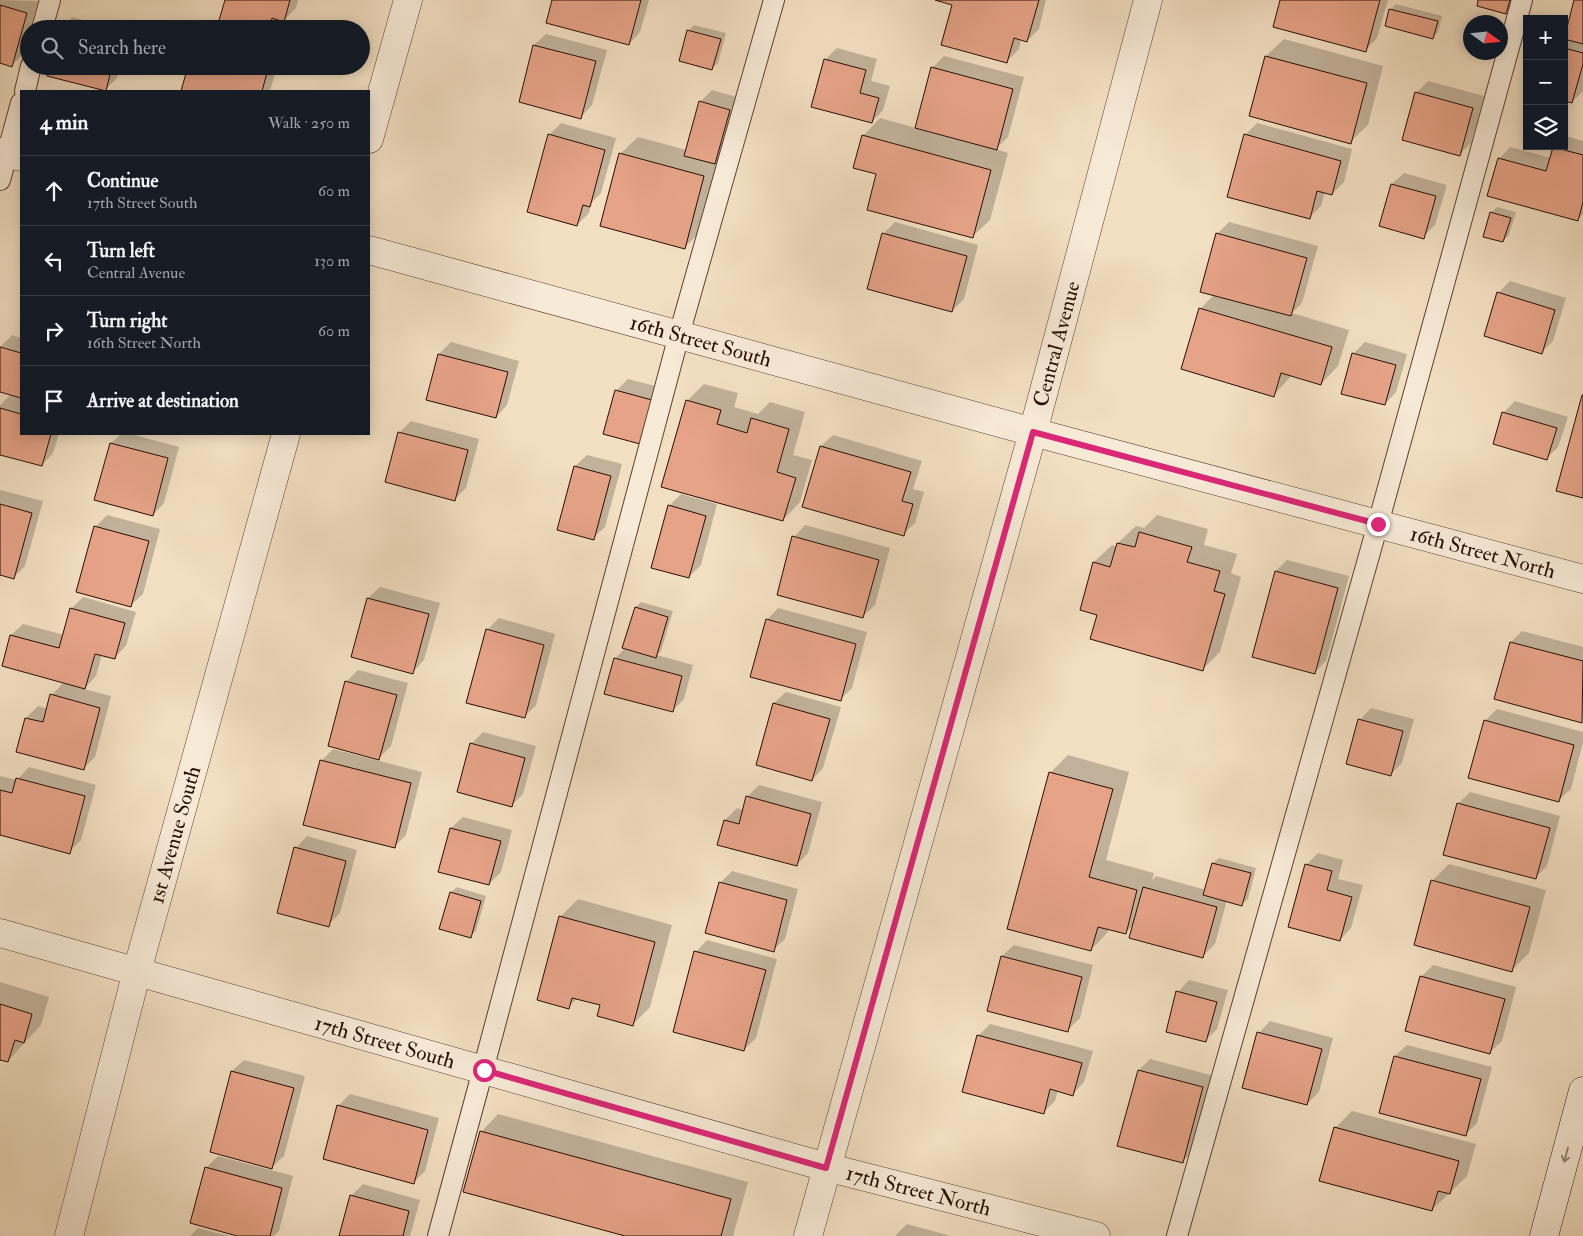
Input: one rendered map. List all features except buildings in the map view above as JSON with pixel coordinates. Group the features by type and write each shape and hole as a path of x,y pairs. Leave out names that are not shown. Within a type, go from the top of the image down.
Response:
{"street":[{"path":"370,135 408,0"},
{"name":"Central Avenue","path":"808,1236 1033,432 1148,0"},
{"name":"16th Street South","path":"370,250 1033,432"},
{"name":"16th Street North","path":"1033,432 1583,579"},
{"name":"1st Avenue South","path":"69,1236 137,971 286,435"},
{"name":"17th Street South","path":"0,933 826,1168"},
{"path":"1544,1236 1583,1091"},
{"name":"17th Street North","path":"826,1168 1096,1236"}],"lane":[{"path":"44,20 50,0"},
{"path":"438,1236 484,1070 679,335 774,0"},
{"path":"1177,1236 1378,524 1522,0"},
{"path":"25,90 29,75"},
{"path":"0,180 10,154 20,109"}],"route":[{"path":"484,1070 826,1168 1033,432 1378,524"}]}
